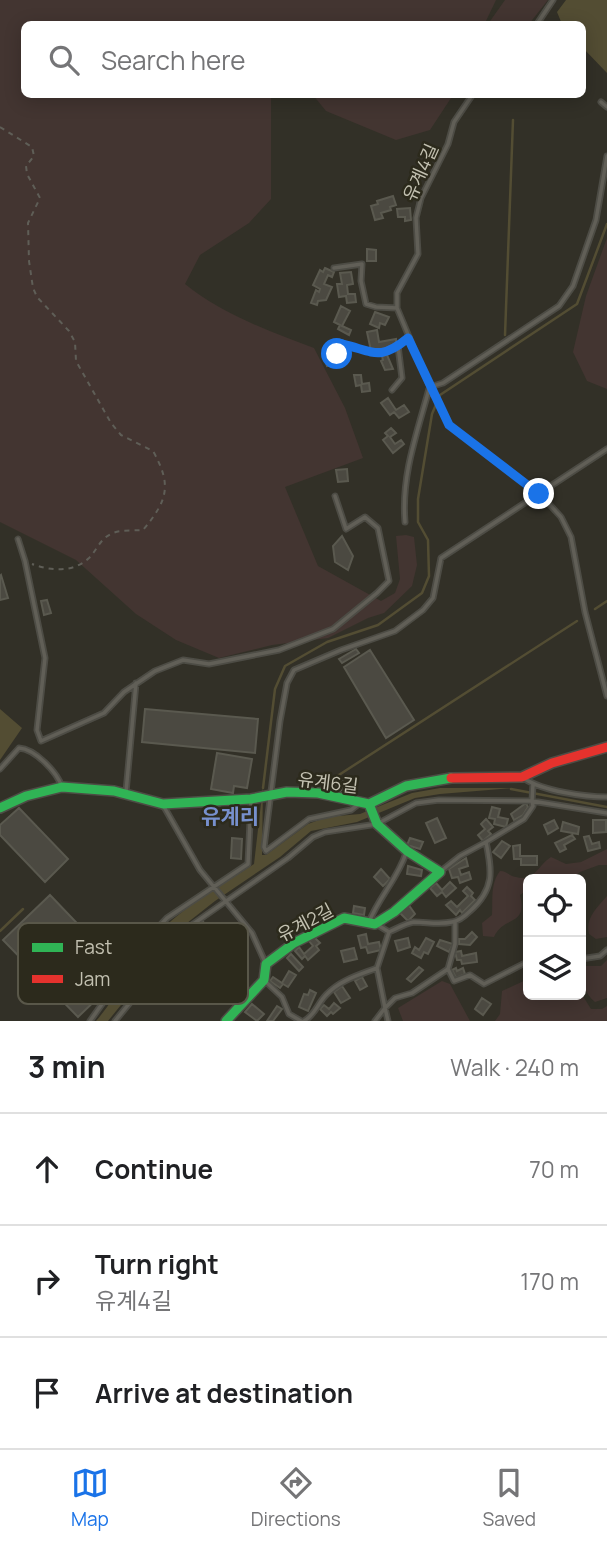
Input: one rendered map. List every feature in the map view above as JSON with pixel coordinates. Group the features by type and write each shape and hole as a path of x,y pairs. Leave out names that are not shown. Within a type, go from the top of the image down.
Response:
{"street":[{"name":"유계6길","path":"0,808 26,796 62,787 126,794 163,804 251,799 287,792 318,793 366,803 406,786 450,778 522,777 552,763 607,747"},
{"path":"366,803 377,824 407,852 440,872 394,912 372,923"},
{"name":"유계2길","path":"264,980 266,964 294,943 344,918 372,923"},
{"path":"248,997 264,980"},
{"path":"226,1021 242,1004"}],"lane":[{"path":"539,21 553,0"},
{"name":"유계4길","path":"397,308 397,293 418,254 415,218 421,198 448,144 454,122 470,98"},
{"path":"601,102 607,107"},
{"path":"429,387 443,383 559,306 573,286 596,220 607,156"},
{"path":"334,268 362,264 361,281 366,304 397,308 429,387 449,425 539,494 561,517 571,537 584,612 607,696"},
{"path":"337,354 342,344 380,354 408,338"},
{"path":"392,390 402,378 398,346"},
{"path":"405,522 403,500 408,465 429,387"},
{"path":"366,803 351,810 309,819 267,851 264,847 287,683 294,670 395,631 423,610 433,598 441,558 607,449"},
{"path":"18,539 45,658 37,730 41,741 104,713 136,683 155,671 183,660 209,664 279,650 333,629 377,593 389,581 378,528 365,517 346,528 335,496"},
{"path":"126,794 136,683"},
{"path":"0,768 19,748 28,748 58,777 62,787"},
{"path":"522,777 533,784 593,797 607,797"},
{"path":"440,872 460,856 524,819 533,806 533,784"},
{"path":"162,923 248,864 251,799"},
{"path":"194,923 288,858 313,837 325,832 377,824 416,803 439,800 533,801 607,813"},
{"path":"163,804 200,870 244,923"},
{"path":"388,1021 377,968 389,932 412,922 432,925 455,922 484,898 492,867 486,842"},
{"path":"389,932 372,923 377,901 402,867 407,852"},
{"path":"455,922 455,944 449,969 454,981 470,975 484,984 523,964"},
{"path":"248,928 266,964"},
{"path":"586,958 600,956 607,950"},
{"path":"264,980 282,997 289,1014 303,1021 310,1018 326,995 344,980 377,968"},
{"path":"375,1021 395,998 412,993 449,969"},
{"path":"90,1021 102,1004"},
{"path":"115,1021 129,1004"}],"path":[{"path":"0,127 32,147 34,156 26,166 27,174 40,198 28,223 29,261 37,297 69,331 75,342 76,361 111,422 121,435 153,451 161,465 166,484 160,505 143,530 114,532 106,536 88,559 70,568 50,571 25,561"}],"shaded area":[{"path":"0,0 496,0 486,21 21,21 21,98 271,98 271,199 249,223 200,255 185,284 230,313 314,348 345,408 363,458 285,487 318,566 381,601 395,593 400,579 396,536 406,535 414,537 417,565 412,586 384,613 328,638 272,645 219,658 176,640 136,614 76,560 0,522"},
{"path":"505,0 548,0 531,21 490,21"},
{"path":"566,0 607,0 607,73 586,51 586,21 561,21 557,12"},
{"path":"315,98 451,98 430,130 396,140 326,111"},
{"path":"607,238 607,389 587,381 573,352 586,296"},
{"path":"0,709 22,728 0,760"},
{"path":"263,786 262,855 266,855 308,824 327,817 360,814 412,793 440,788 513,788 415,798 357,822 311,831 280,857 187,923 169,923 254,864"},
{"path":"607,849 607,865 599,865 577,874 533,874 551,857 566,864 581,862"},
{"path":"500,871 522,878 522,905 518,917 498,930 494,937 483,936 482,923 492,915 493,887"},
{"path":"607,896 607,937 596,939 589,934 589,923"},
{"path":"607,960 607,998 595,1002 586,990 586,966 601,966"},
{"path":"442,981 450,984 470,1021 403,1021 398,1008"},
{"path":"523,981 523,1000 585,1000 591,1009 607,1006 607,1021 495,1021 500,1014 502,991"},
{"path":"109,1004 122,1004 108,1021 96,1021"}],"building":[{"path":"393,196 396,205 381,213 383,218 375,220 371,206"},
{"path":"410,208 411,220 405,221 405,217 398,217 397,209"},
{"path":"367,249 376,250 376,261 367,261"},
{"path":"325,268 334,272 332,277 328,275 324,284 332,287 326,300 318,301 317,305 311,303 316,290 319,292 320,289 313,285 320,270 323,272"},
{"path":"351,272 353,284 347,285 348,294 355,294 356,302 347,303 346,296 339,297 337,284 342,284 340,273"},
{"path":"341,306 350,311 342,326 351,330 349,335 338,329 340,325 334,322"},
{"path":"375,312 389,317 385,325 380,323 379,328 370,324"},
{"path":"377,330 379,342 396,339 396,343 380,351 371,351 367,332"},
{"path":"335,345 337,352 332,353 335,364 327,366 323,353 328,352 327,347"},
{"path":"387,355 393,369 385,370 381,361 382,356"},
{"path":"354,375 361,375 362,384 369,383 370,391 362,392 361,385 356,386"},
{"path":"388,398 396,410 404,405 409,412 399,418 394,412 390,415 381,403"},
{"path":"391,428 396,433 390,437 395,444 401,440 404,444 393,453 383,440 388,436 385,433"},
{"path":"347,469 348,481 338,482 336,470"},
{"path":"342,536 353,556 348,570 335,562 333,546"},
{"path":"0,576 8,598 0,600"},
{"path":"47,600 51,613 44,615 41,601"},
{"path":"356,649 359,653 342,663 339,659"},
{"path":"370,650 414,720 386,738 344,667"},
{"path":"145,709 258,719 255,753 142,742"},
{"path":"217,753 252,759 247,788 234,786 233,793 211,789"},
{"path":"347,776 351,783 340,791 335,783"},
{"path":"526,803 528,807 523,815 514,820 511,814"},
{"path":"492,807 500,809 498,817 508,819 506,827 494,824 495,819 489,818"},
{"path":"19,808 68,859 45,882 0,835 0,825"},
{"path":"437,818 446,838 435,843 426,823"},
{"path":"486,819 493,827 488,831 491,834 483,841 478,835 485,829 481,824"},
{"path":"554,820 558,828 548,834 544,825"},
{"path":"593,820 606,820 606,832 593,833"},
{"path":"563,822 579,827 578,834 561,831"},
{"path":"572,835 575,839 564,845 566,849 560,852 555,843"},
{"path":"589,836 592,844 599,842 600,848 588,851 584,837"},
{"path":"232,838 242,839 241,859 231,858"},
{"path":"410,838 423,842 420,849 407,845"},
{"path":"502,841 510,846 501,858 493,852"},
{"path":"520,845 520,856 537,856 537,865 521,865 521,859 514,859 513,846"},
{"path":"466,858 468,866 459,869 461,875 469,872 471,879 460,883 458,877 452,878 449,869"},
{"path":"408,866 422,870 421,876 407,874"},
{"path":"381,869 390,879 383,886 374,877"},
{"path":"450,882 456,888 446,897 442,892 437,896 430,888 436,883 442,890"},
{"path":"467,887 475,900 462,913 460,910 456,915 446,905 451,901 457,907 468,896 463,891"},
{"path":"50,895 77,923 21,923"},
{"path":"408,904 415,914 408,921 399,912"},
{"path":"354,906 365,908 364,915 353,913"},
{"path":"18,926 18,955 3,940"},
{"path":"472,932 477,937 470,945 459,944 459,939 465,939"},
{"path":"366,934 368,944 379,942 381,950 368,953 366,947 361,948 358,936"},
{"path":"314,937 320,943 316,946 319,950 308,960 305,956 302,959 295,951 299,947 304,954 313,946 309,941"},
{"path":"408,938 410,947 398,951 395,941"},
{"path":"426,938 434,942 428,954 424,952 421,958 412,953 415,947 419,950"},
{"path":"440,940 453,944 449,952 437,946"},
{"path":"354,948 357,959 344,962 341,951"},
{"path":"461,951 462,956 476,953 477,962 462,964 461,960 457,960 455,952"},
{"path":"291,954 303,967 299,971 287,958"},
{"path":"419,967 423,970 411,982 407,979"},
{"path":"456,968 457,971 463,968 465,974 456,978 452,970"},
{"path":"289,971 296,975 288,987 283,984 280,988 270,981 273,977 282,983"},
{"path":"362,977 367,986 360,990 355,981"},
{"path":"342,986 350,998 341,1003 334,992"},
{"path":"310,990 316,993 308,1011 299,1007 304,994 308,995"},
{"path":"482,998 491,1004 483,1015 475,1009"},
{"path":"334,1003 340,1008 333,1014 331,1012 327,1016 320,1009 324,1005 329,1009"},
{"path":"65,1004 92,1004 78,1017"},
{"path":"252,1004 264,1014 257,1021 245,1012"},
{"path":"277,1006 282,1009 273,1021 267,1021"}],"waterway":[{"path":"505,335 513,120"},
{"path":"263,788 275,689 285,666 327,642 378,625 422,593 429,576 428,540 418,522 418,499 432,414 440,395 577,304 607,224"},
{"path":"595,609 607,601"},
{"path":"328,782 577,621"},
{"path":"511,789 607,807"},
{"path":"0,931 23,909"}],"traffic: fast":[{"path":"0,808 26,796 62,787 114,791 163,804 251,799 287,792 318,793 369,804 406,786 451,778"},
{"path":"248,997 264,980 266,964 294,943 344,918 375,924 394,912 440,872 407,851 377,824 369,804"},
{"path":"226,1021 242,1004"}],"traffic: jam":[{"path":"451,778 522,777 552,763 607,747"}],"district":[{"name":"유계리","path":"230,816"}],"route":[{"path":"337,354 342,344 380,354 408,338 449,425 539,494"}]}
